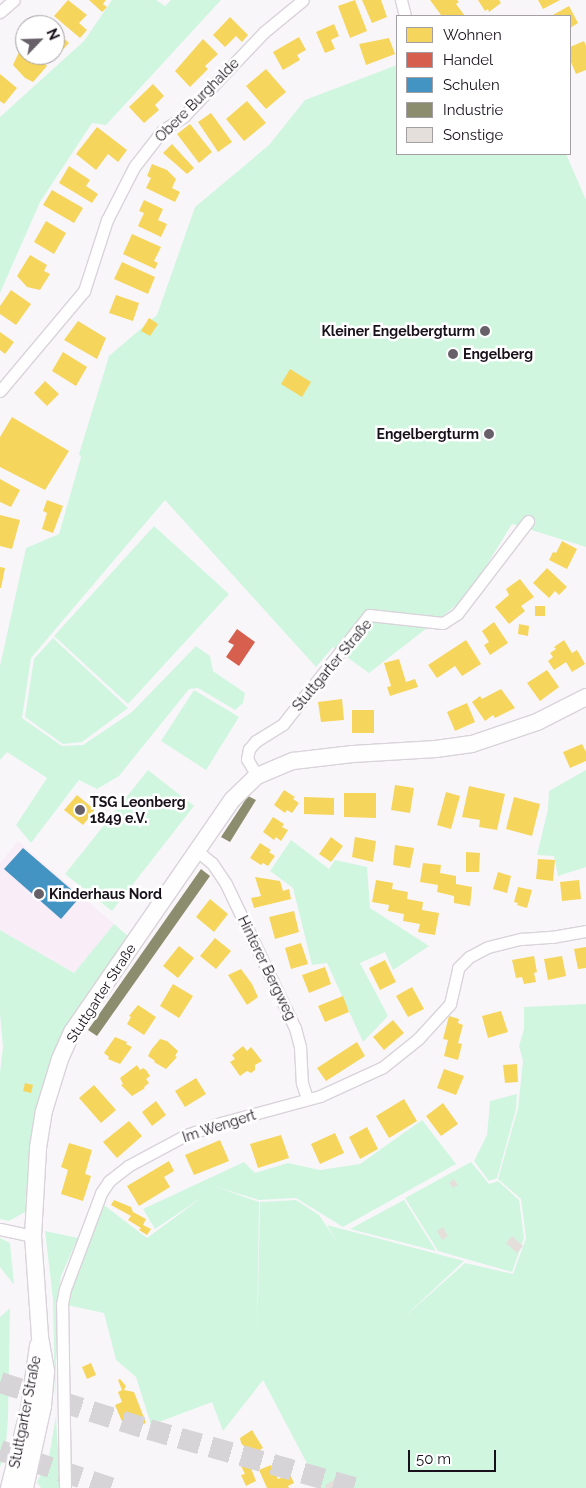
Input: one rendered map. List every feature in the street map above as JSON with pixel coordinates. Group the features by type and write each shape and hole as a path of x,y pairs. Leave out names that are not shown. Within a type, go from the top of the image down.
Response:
{"main road":[{"name":"Stuttgarter Straße","path":"26,1488 43,1406 46,1371 40,1336 33,1236 38,1148 44,1111 60,1059 72,1032 233,799 257,776 273,767 318,757 436,749 472,744 537,722 586,697"},
{"name":"Stuttgarter Straße","path":"9,1488 29,1409 33,1370 40,1336"}],"street":[{"path":"0,12 14,0"},
{"name":"Obere Burghalde","path":"0,390 84,290 107,220 134,167 162,131 184,116 264,32 303,0"},
{"path":"401,0 405,15"},
{"name":"Stuttgarter Straße","path":"257,776 248,759 249,749 256,741 283,724 369,615 443,623 457,614 528,521"},
{"name":"Hinterer Bergweg","path":"197,851 212,863 226,884 295,1028 300,1047 302,1083 307,1098"},
{"name":"Im Wengert","path":"66,1488 62,1304 65,1289 101,1193 109,1181 128,1166 184,1136 343,1087 383,1068 418,1039 450,1004 458,968 469,957 488,947 520,939 552,937 586,931"},
{"path":"0,1229 33,1236"}],"shaded area":[{"name":"Kinderhaus Nord","path":"18,841 114,924 74,973 0,930 0,863"}],"green space":[{"path":"112,0 156,0 165,6 171,0 221,0 106,125 92,123 40,202 0,293 0,117 57,65 65,65 65,58 84,41"},
{"path":"396,65 396,155 566,155 586,200 586,547 512,524 467,597 369,673 333,647 316,667 165,500 31,658 22,718 62,746 83,745 132,712 196,646 210,656 213,671 245,693 243,703 235,710 198,688 189,689 119,776 97,789 79,780 31,843 16,825 47,778 7,752 0,760 0,666 26,548 59,534 81,457 79,454 109,356 157,315 195,207 269,145 305,100"},
{"path":"154,526 229,594 128,704 54,636"},
{"path":"53,638 128,708 82,742 63,744 25,717 34,659"},
{"path":"194,690 239,717 206,770 161,741"},
{"path":"148,770 194,806 112,911 65,874"},
{"path":"586,770 586,867 558,876 554,856 537,855 548,809 549,791"},
{"path":"291,840 329,869 335,860 367,867 370,908 429,946 393,970 385,952 360,963 388,1016 363,1042 327,963 312,965 293,888 270,871"},
{"path":"114,924 129,937 66,1026 48,1073 37,1114 28,1166 25,1212 9,1221 0,1219 0,1072 3,1047 0,1014 0,930 74,973"},
{"path":"586,1004 586,1488 320,1488 263,1380 223,1431 212,1402 151,1425 136,1377 116,1360 104,1313 62,1304 100,1202 147,1238 204,1196 155,1229 143,1209 244,1162 255,1173 288,1163 320,1170 360,1164 422,1120 456,1164 343,1227 296,1198 259,1200 216,1187 259,1202 257,1342 260,1202 296,1200 319,1215 337,1242 327,1225 464,1261 402,1319 465,1263 513,1274 526,1238 521,1199 498,1179 518,1108 523,1061 519,1046 524,1029 524,1007"},
{"path":"517,1094 516,1109 497,1178 489,1181 474,1161 487,1135 490,1101"},
{"path":"471,1162 489,1184 498,1181 519,1200 524,1238 512,1272 438,1251 405,1198"},
{"path":"404,1200 436,1251 350,1229"},
{"path":"45,1231 78,1238 61,1276 58,1300 55,1400 53,1299"},
{"path":"0,1238 10,1243 14,1285 0,1267"},
{"path":"10,1308 8,1418 5,1455 0,1467 0,1317"},
{"path":"56,1416 60,1488 41,1488 37,1482 49,1457"}],"building: Wohnen":[{"path":"68,0 87,15 79,23 87,30 80,38 65,25 65,15 55,15"},
{"path":"89,0 106,0 103,4 107,7 102,12"},
{"path":"355,0 367,31 350,38 338,6"},
{"path":"362,0 381,0 387,17 372,23"},
{"path":"430,0 457,0 459,2 456,4 464,15 441,15"},
{"path":"478,0 499,0 501,3 489,12 488,9 485,11"},
{"path":"538,0 560,0 543,9"},
{"path":"569,6 578,23 571,27 571,15 553,15"},
{"path":"230,17 248,35 242,42 236,36 225,47 213,35"},
{"path":"334,24 339,36 331,40 335,49 325,53 316,32"},
{"path":"299,37 306,50 297,55 300,60 283,70 273,52"},
{"path":"389,38 395,54 366,65 359,44"},
{"path":"65,39 69,43 65,47"},
{"path":"203,39 218,54 205,66 208,69 190,87 175,71"},
{"path":"584,41 586,46 586,70 576,74 571,62 571,47"},
{"path":"15,61 15,65 47,66 33,82 25,78 13,65"},
{"path":"266,69 286,92 266,109 246,86"},
{"path":"0,74 17,88 4,104 0,101"},
{"path":"153,84 164,96 155,105 159,110 144,123 129,107"},
{"path":"247,101 266,123 244,141 226,119"},
{"path":"211,113 232,142 218,152 198,122"},
{"path":"190,124 212,152 199,163 177,134"},
{"path":"97,127 127,150 118,162 108,154 96,170 76,154"},
{"path":"172,144 194,168 187,174 163,153"},
{"path":"152,164 167,170 176,179 172,188 180,192 175,202 146,188 151,178 147,176"},
{"path":"69,166 90,180 86,186 98,194 92,203 59,183"},
{"path":"52,190 83,208 74,223 43,205"},
{"path":"144,200 163,209 158,220 167,224 161,237 138,226 144,213 139,211"},
{"path":"46,221 66,233 54,254 34,242"},
{"path":"132,234 161,247 154,261 158,263 155,269 123,254"},
{"path":"30,255 47,265 44,271 50,274 40,290 27,287 17,276"},
{"path":"122,262 155,277 148,294 114,279"},
{"path":"11,290 31,304 16,325 0,314 0,306"},
{"path":"116,295 139,303 133,321 109,313"},
{"path":"149,318 158,324 150,336 141,331"},
{"path":"78,321 106,338 97,359 64,340"},
{"path":"0,332 14,342 5,354 0,350"},
{"path":"63,352 87,367 76,386 52,371"},
{"path":"290,369 311,382 302,397 281,384"},
{"path":"45,381 59,394 47,406 34,393"},
{"path":"12,417 69,451 45,490 0,467 0,437"},
{"path":"0,479 20,490 11,507 0,502"},
{"path":"47,500 63,506 53,533 42,529 47,513 43,511"},
{"path":"0,515 20,520 12,549 0,546"},
{"path":"562,541 577,549 567,569 549,560 553,552 556,553"},
{"path":"0,567 5,568 1,588 0,588"},
{"path":"547,568 567,587 559,595 555,591 549,598 533,583"},
{"path":"520,579 534,597 521,606 525,611 509,624 495,607 509,595 506,589"},
{"path":"535,606 545,606 545,616 535,616"},
{"path":"494,622 508,643 490,655 484,645 489,642 482,631"},
{"path":"519,624 529,626 528,636 518,634"},
{"path":"466,640 481,664 462,676 455,666 437,678 428,665"},
{"path":"564,640 572,653 577,650 585,664 572,672 566,662 554,670 548,661 553,657 550,653 556,649 554,647"},
{"path":"399,659 406,682 415,679 418,687 390,696 387,687 391,686 384,663"},
{"path":"547,670 559,687 540,701 527,683"},
{"path":"501,689 515,708 495,718 493,715 485,721 472,702 480,696 482,699"},
{"path":"342,699 344,720 321,722 318,702"},
{"path":"467,703 475,722 455,731 447,712"},
{"path":"352,710 374,710 374,733 352,733"},
{"path":"582,744 586,752 586,761 570,768 563,752"},
{"path":"395,785 414,788 410,813 391,810"},
{"path":"469,786 505,794 497,830 479,827 480,820 462,817"},
{"path":"284,790 295,797 293,799 299,803 292,813 287,810 285,813 274,805"},
{"path":"446,792 460,796 451,829 437,825"},
{"path":"344,793 376,793 376,818 344,817"},
{"name":"TSG Leonberg 1849 e.V.","path":"77,795 95,810 83,825 64,810"},
{"path":"304,797 334,798 334,815 304,814"},
{"path":"514,797 540,804 532,836 506,829"},
{"path":"273,817 284,824 282,827 288,830 281,841 276,837 274,840 263,832"},
{"path":"331,837 343,846 331,862 319,854"},
{"path":"355,837 376,841 373,862 352,857"},
{"path":"260,843 271,850 269,852 275,856 268,866 263,863 261,865 250,858"},
{"path":"395,845 414,848 410,868 393,865"},
{"path":"466,852 480,853 479,872 466,872"},
{"path":"538,859 555,860 553,881 536,879"},
{"path":"423,863 441,865 440,873 456,876 456,884 472,887 470,906 454,903 454,896 437,892 438,885 420,882"},
{"path":"498,872 511,876 507,893 493,889"},
{"path":"255,877 280,881 283,891 289,889 291,899 254,908 251,898 261,896"},
{"path":"376,880 393,883 392,889 408,892 407,899 423,902 422,910 439,913 435,935 418,932 420,924 403,921 404,914 388,911 389,905 372,902"},
{"path":"579,880 581,899 562,901 560,882"},
{"path":"518,887 532,890 527,908 514,902"},
{"path":"210,899 228,914 214,932 196,917"},
{"path":"294,911 299,932 275,939 269,917"},
{"path":"215,938 231,951 216,969 200,956"},
{"path":"301,943 308,964 291,969 285,948"},
{"path":"179,946 194,958 178,978 163,966"},
{"path":"586,947 586,968 578,969 574,949"},
{"path":"534,956 537,972 534,973 536,982 524,984 522,977 516,978 512,960"},
{"path":"562,956 566,976 548,980 544,959"},
{"path":"385,960 396,982 380,990 369,968"},
{"path":"325,967 331,984 309,993 302,975"},
{"path":"241,969 252,984 258,997 247,1005 228,975"},
{"path":"173,984 193,996 179,1018 160,1006"},
{"path":"412,987 424,1009 408,1017 396,996"},
{"path":"343,996 349,1012 325,1022 318,1006"},
{"path":"138,1005 156,1017 144,1035 127,1024 131,1017 129,1016"},
{"path":"501,1011 508,1032 488,1038 482,1016"},
{"path":"449,1016 459,1019 458,1023 463,1025 458,1043 462,1044 458,1060 444,1056 448,1040 443,1039"},
{"path":"393,1020 404,1033 384,1050 373,1037"},
{"path":"115,1037 127,1042 126,1044 132,1047 120,1064 108,1059 109,1057 104,1053"},
{"path":"160,1039 167,1041 178,1051 175,1056 177,1057 166,1069 148,1056"},
{"path":"357,1042 365,1056 326,1081 317,1068"},
{"path":"243,1046 247,1051 251,1047 262,1061 255,1065 255,1070 251,1073 247,1071 240,1076 230,1062 235,1059 232,1055"},
{"path":"517,1064 518,1082 505,1083 503,1065"},
{"path":"137,1065 140,1070 143,1068 146,1070 150,1076 146,1079 149,1083 145,1088 132,1096 121,1085 123,1084 120,1078"},
{"path":"444,1069 464,1076 456,1095 437,1088"},
{"path":"196,1078 206,1094 185,1107 175,1091"},
{"path":"25,1083 33,1085 31,1093 23,1091"},
{"path":"94,1085 116,1110 101,1123 79,1098"},
{"path":"404,1099 417,1121 389,1138 376,1116"},
{"path":"156,1101 166,1115 152,1126 142,1112"},
{"path":"443,1103 458,1124 441,1136 426,1116"},
{"path":"129,1121 142,1136 117,1158 103,1142"},
{"path":"367,1127 378,1149 360,1159 349,1137"},
{"path":"335,1133 344,1153 320,1164 311,1144"},
{"path":"281,1135 289,1158 258,1168 250,1144"},
{"path":"220,1140 229,1161 194,1175 185,1155"},
{"path":"69,1143 92,1150 85,1174 91,1176 83,1201 61,1194 68,1170 61,1167"},
{"path":"169,1161 174,1171 164,1177 170,1187 139,1206 127,1186"},
{"path":"114,1200 131,1207 133,1212 146,1219 143,1225 151,1229 147,1235 139,1230 141,1228 128,1220 131,1216 111,1205"},
{"path":"91,1363 96,1375 87,1379 82,1367"},
{"path":"120,1379 126,1386 124,1390 134,1392 146,1423 126,1431 115,1405 122,1402 118,1392 122,1390 118,1380"},
{"path":"252,1430 263,1448 251,1455 241,1443 240,1438"},
{"path":"251,1457 254,1463 251,1465 252,1471 256,1481 246,1486 241,1475 245,1474 239,1462"},
{"path":"271,1465 278,1479 290,1474 294,1483 288,1486 289,1488 267,1488 259,1470"}],"building: Handel":[{"path":"237,629 255,642 239,666 226,657 234,645 228,642"}],"building: Schulen":[{"path":"23,848 80,897 61,919 4,869"}],"building: Industrie":[{"path":"248,796 256,800 230,842 221,837"},
{"path":"201,869 210,876 97,1036 88,1030"}],"building: Sonstige":[{"path":"454,1179 458,1185 453,1188 449,1183"},
{"path":"443,1227 448,1236 442,1240 437,1231"},
{"path":"512,1236 523,1246 517,1253 506,1243"},
{"path":"338,1478 342,1488 326,1488 325,1485"}],"tunnel":[{"path":"0,1382 149,1429 357,1488"},
{"path":"0,1450 113,1488"}],"place":[{"name":"Kleiner Engelbergturm","path":"485,331"},
{"name":"Engelberg","path":"453,354"},
{"name":"Engelbergturm","path":"489,434"},
{"name":"TSG Leonberg 1849 e.V.","path":"80,810"},
{"name":"Kinderhaus Nord","path":"39,894"}]}
